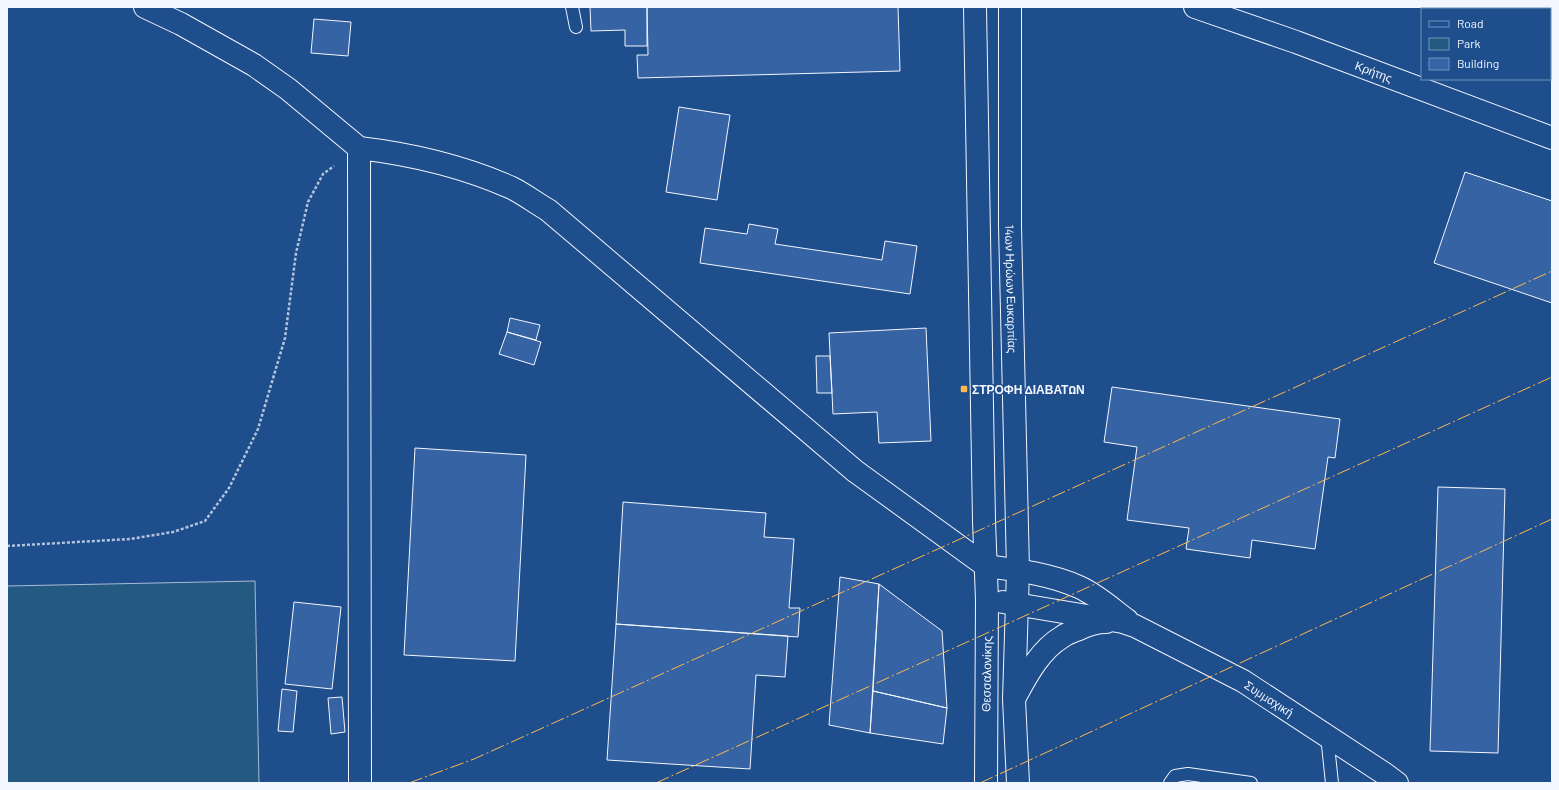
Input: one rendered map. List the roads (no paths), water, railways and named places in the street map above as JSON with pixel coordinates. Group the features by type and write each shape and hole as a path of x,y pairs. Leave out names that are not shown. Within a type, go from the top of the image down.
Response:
{"street":[{"path":"145,7 181,24 254,65 298,98 359,148 391,152 467,171 513,188 548,210 855,471 986,566"},
{"path":"975,7 986,566"},
{"name":"14ων Ηρώων Ευκαρπίας","path":"1010,7 1010,226 1018,570"},
{"name":"Κρήτης","path":"1195,7 1296,42 1552,138"},
{"path":"359,148 360,783"},
{"name":"Συμμαχική","path":"986,566 1018,570 1053,578 1080,588 1097,598 1129,624 1243,681 1397,783"},
{"name":"Θεσσαλονίκης","path":"986,566 986,783"},
{"path":"1018,570 1014,699 1018,783"},
{"name":"Συμμαχική","path":"987,600 1129,624"},
{"path":"1014,699 1028,674 1040,657 1062,637 1099,622 1129,624"}],"lane":[{"path":"572,7 576,27"},
{"path":"1327,736 1332,783"},
{"path":"1170,783 1175,776 1188,774 1251,783"}],"place":[{"name":"ΣΤΡΟΦΗ ΔΙΑΒΑΤΩΝ","path":"964,389"}]}
